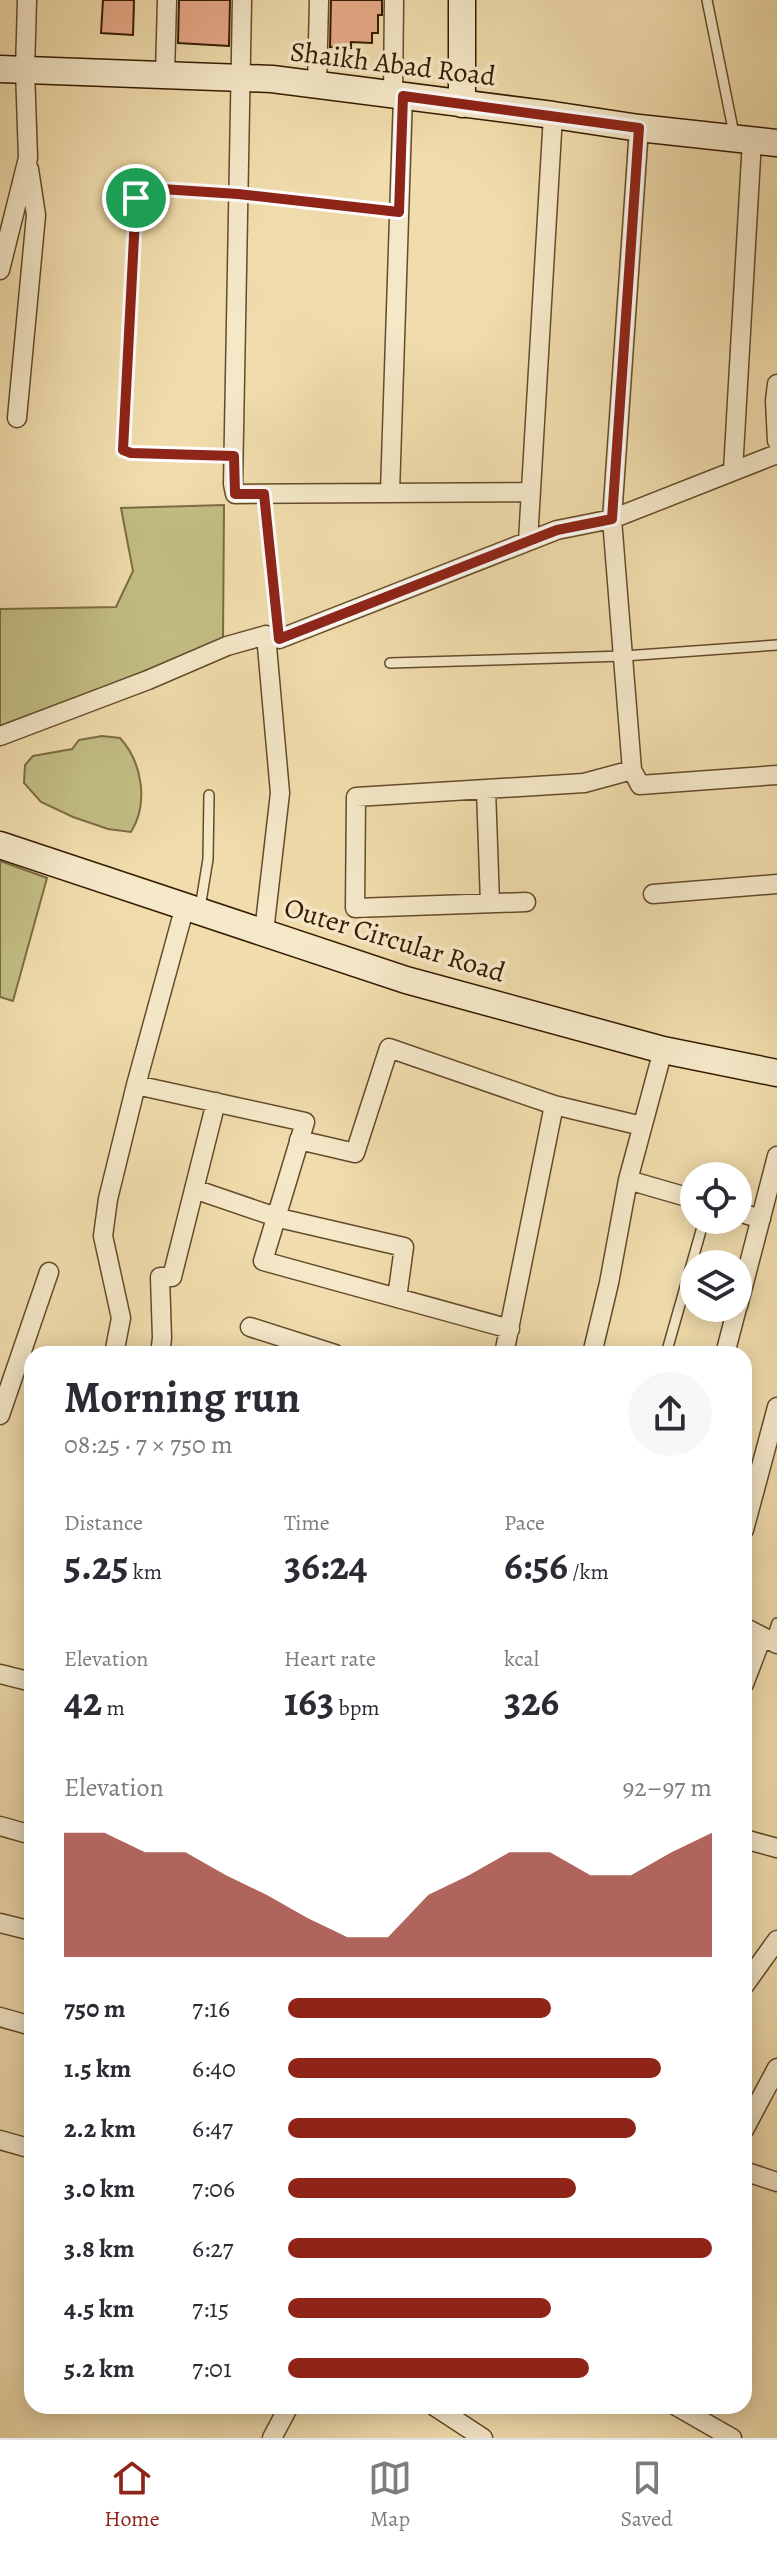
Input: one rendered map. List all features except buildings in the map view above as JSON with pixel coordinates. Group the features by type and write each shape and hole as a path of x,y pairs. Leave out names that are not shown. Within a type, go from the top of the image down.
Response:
{"main road":[{"path":"462,0 462,104"},
{"name":"Shaikh Abad Road","path":"13,69 240,78 317,85 639,128 755,140"},
{"name":"Outer Circular Road","path":"0,845 406,980 663,1050 777,1073"}],"street":[{"path":"17,418 36,215 13,69 27,0"},
{"path":"165,75 167,0"},
{"path":"242,0 235,494 531,492"},
{"path":"317,85 319,0"},
{"path":"390,492 399,212 394,0"},
{"path":"528,541 553,115"},
{"path":"639,128 612,519 632,770 640,785 777,775"},
{"path":"733,471 755,140"},
{"path":"0,270 28,158"},
{"path":"777,384 777,441"},
{"path":"0,736 148,680 227,646 272,637 557,530 612,519 777,454"},
{"path":"264,932 280,793 272,637"},
{"path":"526,902 355,908 356,797 584,783 632,770"},
{"path":"486,789 490,903"},
{"path":"653,894 777,884"},
{"path":"116,1346 121,1318 103,1236 108,1199 136,1085 192,909"},
{"path":"299,1140 355,1153 389,1048 554,1105 642,1126"},
{"path":"594,1346 628,1180 663,1050"},
{"path":"136,1085 305,1122 263,1261 510,1329"},
{"path":"161,1346 160,1277 172,1277 216,1102"},
{"path":"506,1346 554,1105"},
{"path":"752,1253 777,1156"},
{"path":"628,1180 680,1195"},
{"path":"194,1189 276,1217 404,1247 397,1298"},
{"path":"752,1216 761,1219"},
{"path":"0,1415 49,1272"},
{"path":"727,1346 734,1322"},
{"path":"250,1327 310,1346"},
{"path":"752,1500 777,1407"},
{"path":"752,1630 772,1636 752,1670"},
{"path":"0,1674 24,1680"},
{"path":"0,1826 24,1833"},
{"path":"752,1840 775,1844"},
{"path":"0,1923 24,1929"},
{"path":"752,1970 777,1940"},
{"path":"0,2017 24,2024"},
{"path":"752,2115 777,2068"},
{"path":"0,2140 24,2147"},
{"path":"752,2174 777,2182"},
{"path":"272,2438 285,2414"},
{"path":"449,2414 483,2438"},
{"path":"690,2414 732,2438"}],"lane":[{"path":"707,0 755,140"},
{"path":"234,456 131,453 123,450 136,198 139,191 146,188 238,194 399,212"},
{"path":"264,494 272,637"},
{"path":"390,663 624,656 777,645"},
{"path":"192,909 208,859 209,795"},
{"path":"668,1346 700,1234"}],"shaded area":[{"path":"224,505 223,640 0,728 0,609 116,607 133,571 121,508"},
{"path":"102,736 120,738 138,771 140,808 131,832 108,829 73,817 41,802 24,783 25,765 33,756 72,749 79,740"},
{"path":"0,861 47,878 13,1001 0,997"}],"route":[{"path":"403,96 639,128 612,519 557,530 279,639 264,494 235,494 234,456 131,453 123,450 136,198 139,191 146,188 238,194 399,212 403,96"}]}
